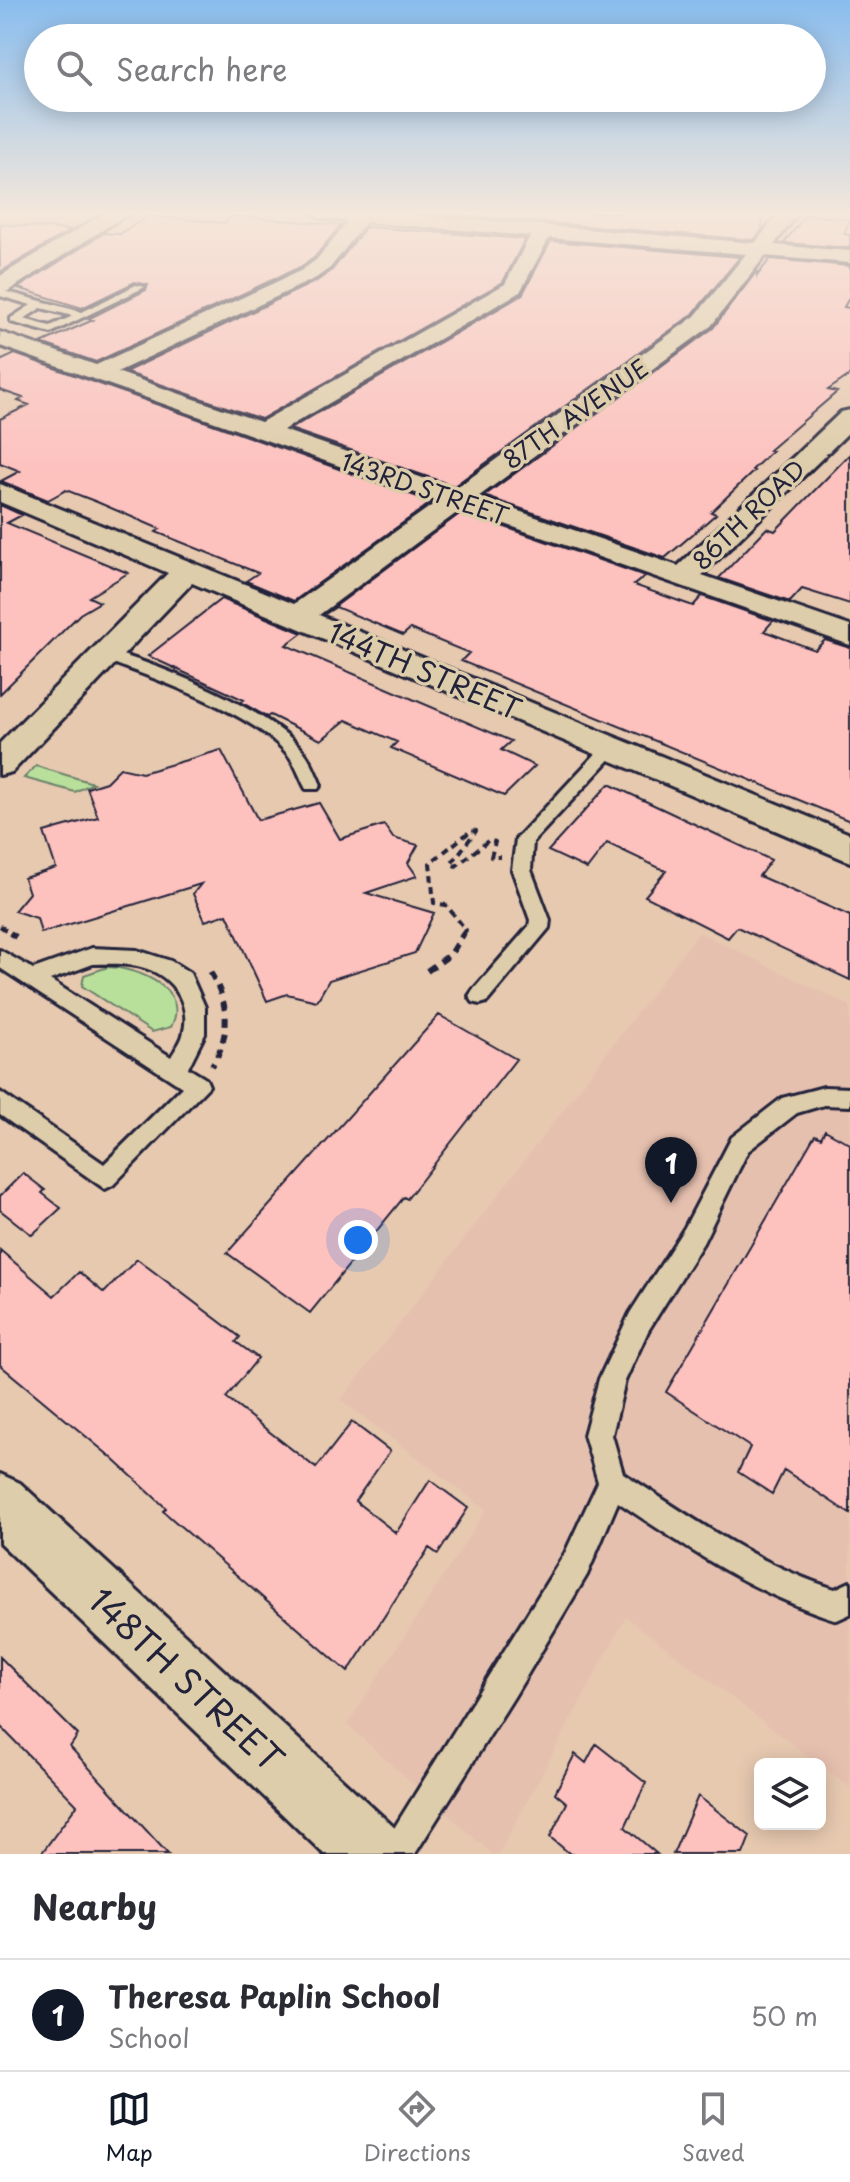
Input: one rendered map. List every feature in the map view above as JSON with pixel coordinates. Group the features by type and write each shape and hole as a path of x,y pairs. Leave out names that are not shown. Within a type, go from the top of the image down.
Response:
{"street":[{"path":"97,373 254,300"},
{"path":"263,431 493,300"},
{"name":"87TH AVENUE","path":"298,616 455,498 703,321 720,300"},
{"name":"143RD STREET","path":"0,339 850,636"},
{"name":"86TH ROAD","path":"682,578 850,417"},
{"name":"144TH STREET","path":"0,492 850,849"},
{"path":"0,764 175,582 190,571"},
{"name":"148TH STREET","path":"0,1503 373,1854"}],"lane":[{"path":"23,300 83,316"},
{"path":"39,304 15,320 51,330 115,300"},
{"path":"105,655 207,697 272,731 296,753 312,785"},
{"path":"480,996 539,928 540,920 521,873 520,849 525,839 611,748"},
{"path":"31,978 92,956 137,958 164,967 183,979 194,1007 194,1034 175,1071"},
{"path":"0,958 198,1086 105,1178 0,1102"},
{"path":"395,1854 503,1686 576,1564 612,1482 598,1435 612,1379 639,1322 694,1235 740,1144 790,1105 824,1096 850,1097"},
{"path":"612,1482 744,1565 806,1597 837,1605 850,1597"}],"path":[{"path":"427,971 451,954 466,930 446,905 434,903 430,863 472,830 476,831 451,864 456,866 489,840 495,842 491,857 502,857"}],"shaded area":[{"path":"699,932 850,1006 850,1788 826,1770 826,1758 811,1758 626,1617 499,1854 492,1854 347,1725 486,1510 341,1400"}],"green space":[{"path":"36,766 93,783 75,792 24,778"},
{"path":"108,967 146,976 168,992 174,1002 175,1014 171,1027 152,1032 82,986 84,975"}],"building":[{"path":"55,300 99,300 82,308"},
{"path":"127,300 230,300 96,362 41,343 93,320 88,319"},
{"path":"278,300 472,300 261,419 125,372"},
{"path":"514,300 705,300 693,314 454,486 290,429"},
{"path":"735,300 848,300 844,307 850,308 850,375 828,390 837,392 769,450 772,451 754,471 711,512 716,514 665,558 484,496 713,328"},
{"path":"15,354 432,502 294,601 246,581 258,573 156,532 160,529 97,502 66,490 48,500 1,481 20,471 0,463 0,419 29,405 18,401 23,398 0,390 0,361"},
{"path":"850,454 850,604 802,589 790,602 719,578 767,528 775,531"},
{"path":"0,505 22,515 7,523 128,573 89,597 100,602 80,614 0,694"},
{"path":"462,512 645,576 634,585 693,606 702,596 773,621 764,631 815,650 825,640 850,648 850,821 461,661 469,653 410,629 403,635 336,607 325,614"},
{"path":"221,599 302,633 286,645 511,741 501,750 535,766 504,796 391,748 397,742 346,720 321,740 270,715 267,717 241,702 244,700 148,656"},
{"path":"221,750 258,820 319,803 340,839 384,825 393,838 418,845 408,863 417,876 366,893 434,913 415,953 329,980 317,1001 287,994 267,1001 227,914 205,921 193,894 201,884 41,933 37,918 14,911 29,893 24,878 56,868 44,832 98,817 87,788 106,782 120,768 142,773"},
{"path":"609,784 771,860 759,876 850,916 850,980 737,927 728,938 645,896 666,871 607,843 587,869 548,851"},
{"path":"439,1015 516,1059 407,1199 404,1197 310,1313 227,1253"},
{"path":"825,1130 850,1144 850,1514 784,1470 772,1494 738,1472 750,1447 666,1392 815,1135 821,1138"},
{"path":"23,1173 45,1190 42,1193 61,1208 32,1235 0,1210 0,1196"},
{"path":"0,1250 54,1296 79,1272 104,1293 137,1259 240,1337 236,1342 258,1358 226,1398 316,1468 352,1422 390,1451 355,1501 396,1533 430,1480 468,1508 438,1554 429,1548 348,1672 163,1511 166,1508 112,1458 0,1365"},
{"path":"0,1657 78,1735 70,1747 168,1854 41,1854 77,1805 0,1726"},
{"path":"596,1744 646,1783 625,1827 657,1854 570,1854 550,1837 567,1803 555,1793 575,1754 586,1763"},
{"path":"698,1796 750,1836 743,1854 673,1854"}],"place":[{"name":"Theresa Paplin School","path":"671,1203"}]}
